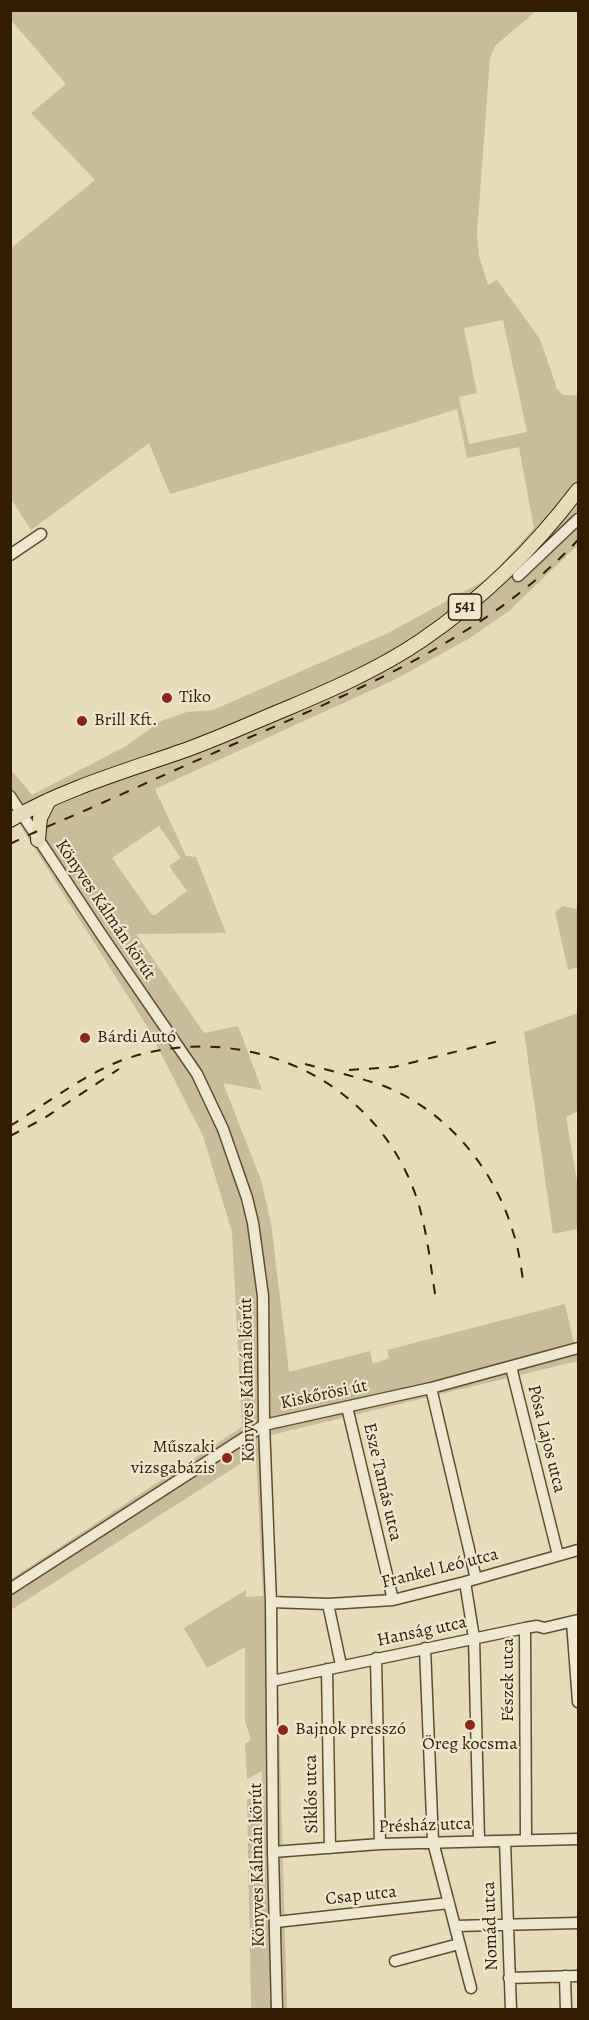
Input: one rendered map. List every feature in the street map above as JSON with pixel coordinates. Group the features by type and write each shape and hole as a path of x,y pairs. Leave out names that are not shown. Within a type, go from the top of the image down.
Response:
{"main road":[{"name":"541","path":"16,817 49,800 209,741 326,692 420,642 513,566 540,538 579,490"},
{"path":"38,840 40,818 49,800"}],"street":[{"path":"518,576 579,519"},
{"path":"10,555 41,534"},
{"name":"Könyves Kálmán körút","path":"10,796 16,817 38,840 197,1074 223,1129 247,1198 263,1296 278,2010"},
{"name":"Kiskőrösi út","path":"10,1589 264,1425 431,1388 579,1348"},
{"name":"Pósa Lajos utca","path":"511,1366 558,1555"},
{"path":"431,1388 471,1581 479,1840"},
{"name":"Esze Tamás utca","path":"347,1407 393,1600"},
{"name":"Frankel Leó utca","path":"271,1602 328,1604 393,1600 471,1581 579,1550"},
{"path":"328,1604 341,1665"},
{"path":"576,1621 579,1702"},
{"name":"Hanság utca","path":"272,1681 474,1638 576,1621"},
{"name":"Fészek utca","path":"525,1628 526,1840"},
{"path":"425,1648 433,1842 471,1988"},
{"path":"376,1658 380,1844"},
{"name":"Siklós utca","path":"327,1669 330,1848"},
{"name":"Présház utca","path":"273,1852 380,1844 579,1839"},
{"name":"Nomád utca","path":"505,1840 511,2010"},
{"name":"Csap utca","path":"276,1922 449,1903"},
{"path":"455,1926 579,1923"},
{"path":"395,1961 459,1944"},
{"path":"565,1976 566,2010"},
{"path":"509,1978 579,1976"}],"shaded area":[{"path":"11,11 536,11 495,46 490,58 477,233 479,256 488,285 497,280 540,339 557,389 563,395 578,395 578,545 509,611 470,638 396,679 155,789 186,856 196,857 226,933 136,934 204,1033 238,1026 262,1090 223,1083 261,1180 271,1223 289,1372 370,1351 373,1364 389,1358 387,1350 565,1304 578,1361 271,1435 287,2009 251,2009 247,1800 262,1791 262,1771 247,1779 245,1744 251,1740 245,1720 245,1647 207,1668 184,1628 246,1590 246,1597 263,1596 256,1454 11,1610 11,1579 242,1427 232,1232 203,1136 148,1028 11,811 10,769 32,795 126,746 161,721 187,712 213,710 388,633 489,578 534,528 519,447 467,458 457,409 170,494 149,443 31,530 11,499 11,248 95,180 31,113 66,84 11,20","holes":["503,320 527,432 469,444 459,397 477,393 464,328","159,826 181,858 169,866 187,891 152,915 112,858"]},
{"path":"563,906 578,909 578,967 568,970 555,912"},
{"path":"578,1013 578,1111 566,1117 578,1187 578,1229 553,1234 524,1032"}],"railway":[{"path":"10,844 317,708 398,669 475,625 546,571 578,540"},
{"path":"349,1070 394,1067 499,1041"},
{"path":"10,1126 78,1082 106,1067 161,1050 203,1047 245,1051 284,1062 322,1080 355,1104 383,1135 413,1187 426,1235 436,1300"},
{"path":"305,1064 384,1086 407,1097 428,1110 465,1144 494,1186 505,1208 517,1245 524,1286"},
{"path":"10,1136 43,1119 119,1069"}],"place":[{"name":"Tiko","path":"167,698"},
{"name":"Brill Kft.","path":"82,721"},
{"name":"Bárdi Autó","path":"85,1038"},
{"name":"Műszaki vizsgabázis","path":"227,1458"},
{"name":"Öreg kocsma","path":"470,1725"},
{"name":"Bajnok presszó","path":"283,1730"}]}
